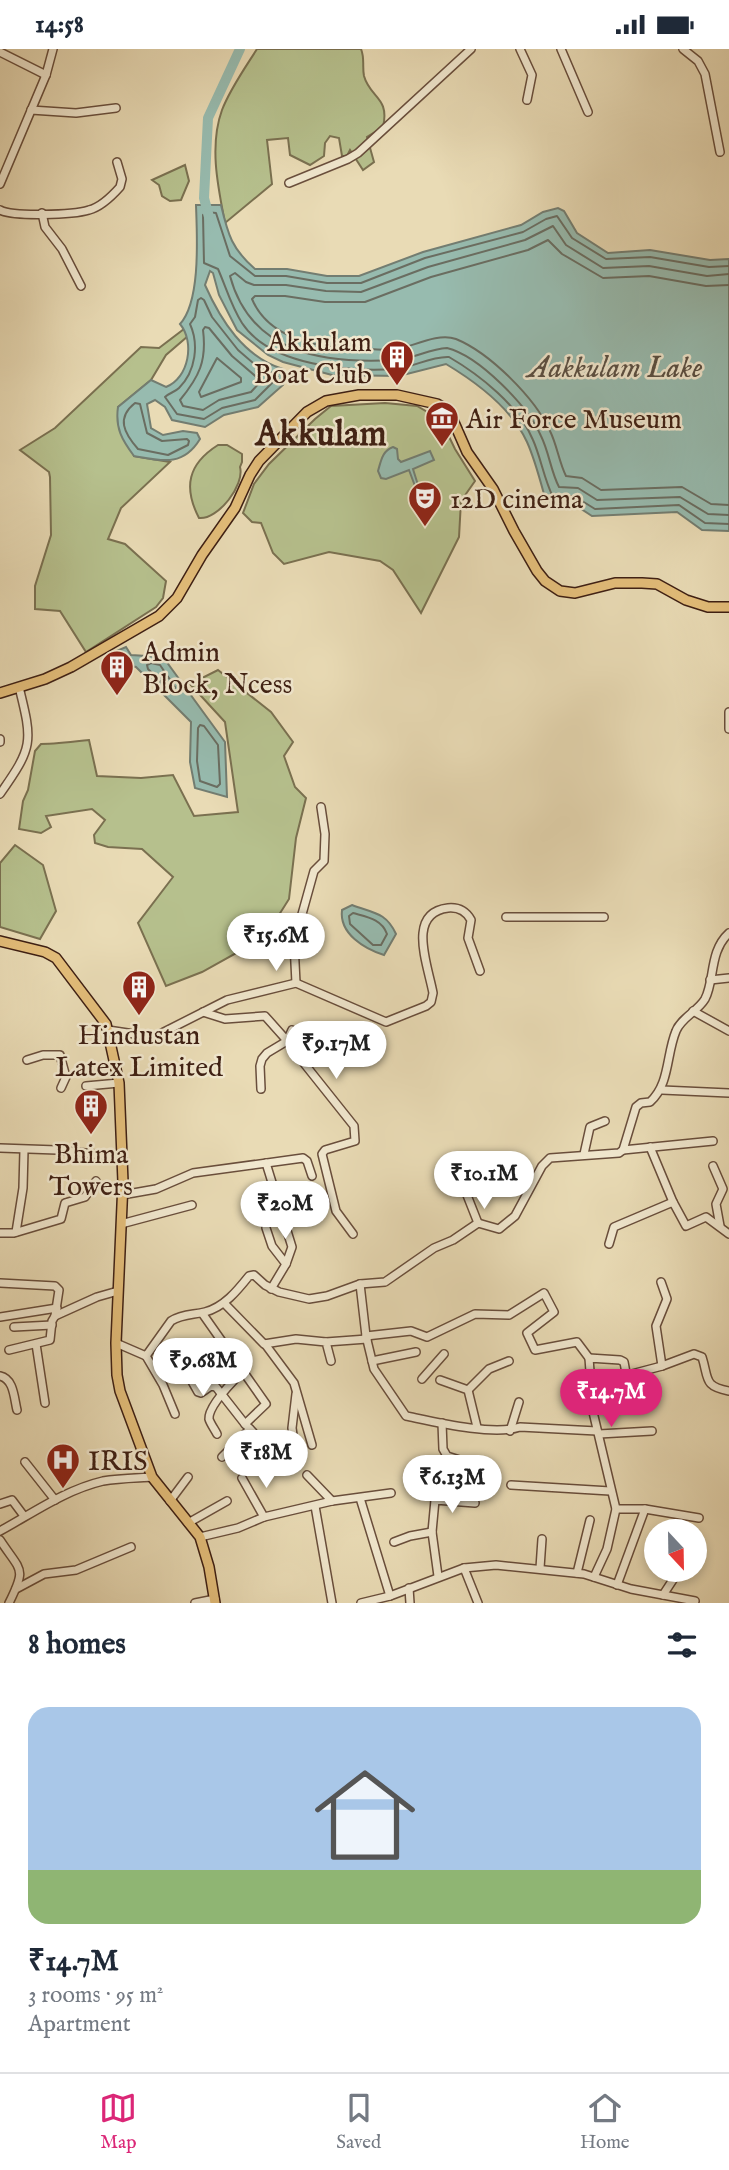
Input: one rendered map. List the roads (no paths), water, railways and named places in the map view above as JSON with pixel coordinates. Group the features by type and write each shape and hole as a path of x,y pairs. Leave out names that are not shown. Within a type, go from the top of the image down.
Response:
{"main road":[{"path":"0,693 71,667 170,607 235,508 259,461 307,412 327,401 359,395 397,395 437,404 449,411 467,452 493,489 537,571 545,581 560,591 575,593 615,583 657,584 686,600 708,607 729,607"},
{"path":"0,941 55,958 102,1016 108,1030 119,1083 123,1157 117,1375 120,1391 152,1477 200,1537 215,1601"}],"street":[{"path":"0,184 46,75 53,49"},
{"path":"289,183 358,153 471,49"},
{"path":"520,49 532,75 527,100"},
{"path":"561,49 587,112"},
{"path":"683,49 698,61 705,74 720,152"},
{"path":"0,51 46,75"},
{"path":"31,110 76,113 116,108"},
{"path":"0,210 9,213 82,211 99,205 120,187 117,162"},
{"path":"42,213 45,227 62,249 81,286"},
{"path":"0,794 27,751 29,740 19,687"},
{"path":"729,712 729,729"},
{"path":"296,982 294,943 313,871 324,861 325,834 321,807"},
{"path":"108,1030 153,1037 227,1000 296,982 386,1022 431,1002 433,993 422,934 424,922 431,914 440,910 453,908 465,912 471,921 468,938 480,971"},
{"path":"506,917 604,917"},
{"path":"623,1150 636,1107 650,1102 662,1090 676,1028 705,998 719,945 729,933"},
{"path":"710,980 729,978"},
{"path":"694,1011 729,1031"},
{"path":"203,1012 225,1019 265,1016 288,1043"},
{"path":"261,1089 262,1059 267,1053 288,1043 292,1030"},
{"path":"296,1052 354,1126 355,1141 322,1153 336,1211 353,1234"},
{"path":"27,1060 43,1055 60,1055 66,1077 61,1089"},
{"path":"86,1086 119,1083"},
{"path":"662,1090 729,1093"},
{"path":"584,1154 590,1127 605,1121"},
{"path":"478,1223 499,1229 511,1220 542,1166 550,1158 619,1153 623,1150 713,1141"},
{"path":"650,1147 686,1226 706,1217 729,1234"},
{"path":"0,1148 57,1150 123,1157"},
{"path":"16,1232 23,1188 24,1150"},
{"path":"122,1195 156,1189 193,1173 303,1158 307,1161 312,1176"},
{"path":"266,1163 292,1242 292,1251 271,1289"},
{"path":"462,1166 463,1185 478,1223"},
{"path":"713,1166 723,1189 716,1204 720,1227"},
{"path":"0,1233 7,1235 61,1219 65,1203 85,1197 96,1181"},
{"path":"609,1244 614,1227 673,1202"},
{"path":"121,1224 192,1206"},
{"path":"146,1356 177,1317 202,1313 224,1303 249,1276 254,1275 271,1289 309,1299 327,1296 360,1284 385,1282 478,1223"},
{"path":"266,1228 272,1246 286,1264"},
{"path":"661,1282 667,1299 656,1326 662,1366"},
{"path":"0,1283 55,1286 58,1290 50,1340 9,1350"},
{"path":"360,1284 374,1369 406,1416 509,1431 520,1427 598,1433 652,1431"},
{"path":"0,1317 56,1312 118,1291"},
{"path":"264,1343 273,1344 296,1339 326,1342 411,1331 428,1337 475,1314 509,1315 544,1293 554,1312 527,1333 536,1350 577,1342 589,1358 593,1412 616,1509 607,1549 594,1577"},
{"path":"224,1303 264,1343 292,1380 312,1445"},
{"path":"202,1313 266,1404 222,1457"},
{"path":"14,1327 52,1325"},
{"path":"326,1342 331,1361"},
{"path":"36,1343 45,1403"},
{"path":"116,1343 146,1356 175,1413"},
{"path":"372,1361 416,1352"},
{"path":"422,1379 444,1354"},
{"path":"589,1358 620,1360 624,1362 628,1375 694,1354 702,1357 708,1383 713,1388 729,1391"},
{"path":"468,1390 489,1369 509,1361"},
{"path":"185,1369 198,1392 214,1386 222,1393 247,1426 269,1466"},
{"path":"216,1434 209,1417 222,1393 242,1372"},
{"path":"0,1376 6,1377 10,1382 17,1410"},
{"path":"590,1381 616,1376"},
{"path":"440,1380 468,1390"},
{"path":"468,1390 477,1427"},
{"path":"294,1442 292,1428 297,1392"},
{"path":"509,1431 519,1402"},
{"path":"442,1423 443,1449 447,1456 491,1470"},
{"path":"25,1462 55,1500"},
{"path":"307,1475 332,1501"},
{"path":"0,1531 55,1500 104,1481 152,1477"},
{"path":"170,1501 188,1477"},
{"path":"243,1478 264,1517"},
{"path":"511,1485 610,1492"},
{"path":"200,1537 237,1528 264,1517 332,1501 391,1493"},
{"path":"360,1497 390,1596"},
{"path":"0,1504 12,1500 24,1516"},
{"path":"438,1576 432,1532 435,1500 475,1503"},
{"path":"188,1523 227,1501"},
{"path":"315,1506 332,1603"},
{"path":"616,1509 645,1509 699,1518"},
{"path":"617,1585 645,1509"},
{"path":"577,1573 590,1520"},
{"path":"394,1542 432,1532"},
{"path":"540,1569 542,1539"},
{"path":"0,1540 21,1574 9,1603"},
{"path":"16,1589 44,1574 76,1570 131,1547"},
{"path":"361,1603 390,1596 464,1568 496,1565 577,1573 617,1585 695,1601"},
{"path":"464,1568 478,1603"},
{"path":"663,1595 671,1582"},
{"path":"409,1588 410,1603"},
{"path":"195,1603 215,1601"}],"water":[{"name":"Aakkulam Lake","path":"196,205 221,205 232,241 255,269 287,269 327,276 359,276 423,252 521,225 543,212 558,208 564,211 577,233 608,253 650,250 710,260 729,259 729,531 702,530 677,512 592,516 572,503 547,505 533,457 520,430 492,397 469,379 446,364 399,376 332,375 283,362 268,355 237,330 210,271 205,285 226,324 245,347 283,369 287,376 283,385 258,407 224,415 205,427 172,420 165,407 155,400 147,404 151,428 163,435 183,431 197,433 200,439 179,458 163,460 134,456 120,433 118,407 151,380 166,387 174,382 180,376 187,359 187,340 180,324 187,314 195,284"},
{"path":"393,447 397,449 401,462 430,451 434,460 413,469 418,485 415,486 409,470 386,479 381,478 378,471 381,460 386,451"},
{"path":"126,647 131,655 163,657 225,742 227,797 195,788 190,762 191,722 136,667 111,662 112,653"},
{"path":"352,905 378,914 392,927 396,934 384,955 369,949 349,933 342,919 342,910"}],"waterway":[{"path":"209,217 204,198 208,118 240,49"}],"place":[{"name":"Akkulam Boat Club","path":"397,387"},
{"name":"Air Force Museum","path":"442,448"},
{"name":"12D cinema","path":"425,528"},
{"name":"Admin Block, Ncess","path":"117,697"},
{"name":"Hindustan Latex Limited","path":"139,1017"},
{"name":"Bhima Towers","path":"91,1136"},
{"name":"IRIS","path":"63,1490"}],"district":[{"name":"Akkulam","path":"321,433"}]}
